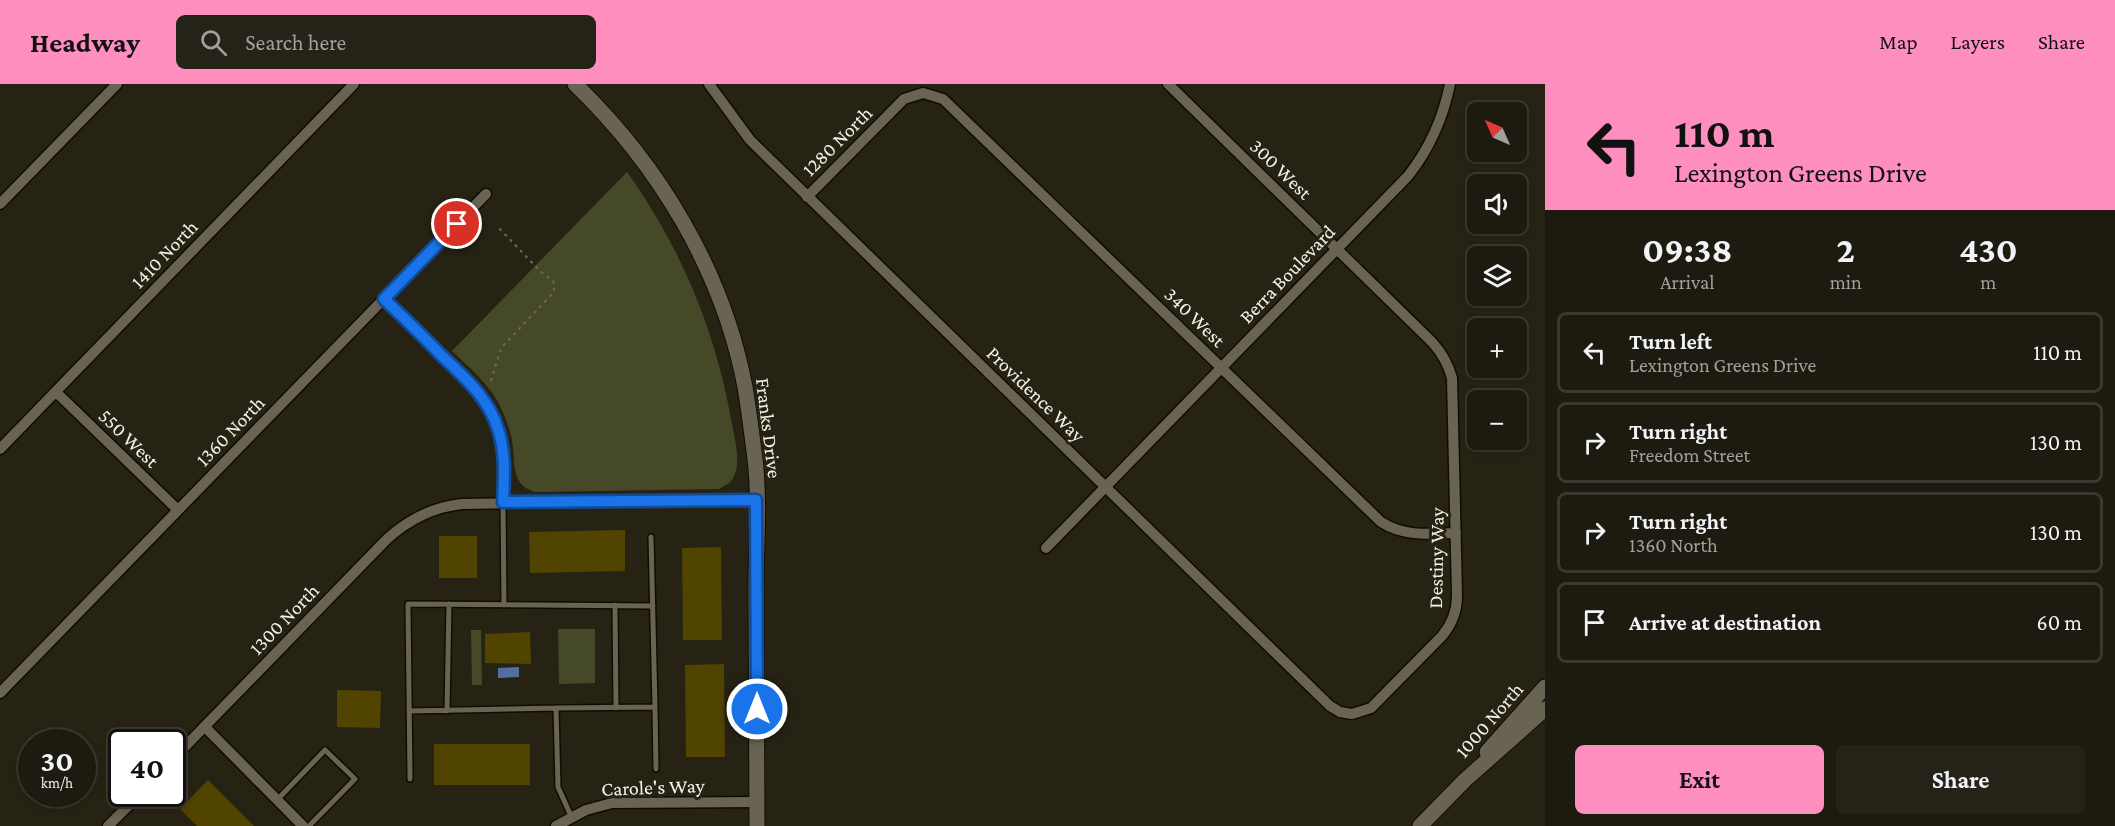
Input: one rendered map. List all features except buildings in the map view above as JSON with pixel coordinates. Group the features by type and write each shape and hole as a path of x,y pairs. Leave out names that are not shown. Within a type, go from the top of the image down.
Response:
{"street":[{"path":"0,204 117,84"},
{"name":"1410 North","path":"0,449 354,84"},
{"name":"Franks Drive","path":"574,84 618,129 647,165 677,212 705,266 727,323 744,386 755,460 757,826"},
{"name":"Providence Way","path":"709,84 750,140 807,197 1330,706 1340,712 1352,714"},
{"name":"300 West","path":"1168,84 1432,342 1445,358"},
{"name":"Berra Boulevard","path":"1046,548 1396,189 1422,159 1438,126 1450,84"},
{"name":"1280 North","path":"807,197 899,103 910,96 923,93"},
{"name":"340 West","path":"923,93 937,95 949,103 1381,522 1391,528 1411,534 1456,532"},
{"name":"1360 North","path":"0,693 486,194"},
{"path":"384,299 470,382 487,403 499,430 502,445 503,502"},
{"name":"Destiny Way","path":"1352,714 1365,711 1376,704 1442,636 1451,624 1457,603 1452,378 1445,358"},
{"name":"550 West","path":"56,392 178,510"},
{"name":"1300 North","path":"186,746 387,539 404,525 428,512 446,506 503,502 756,500"},
{"name":"1000 North","path":"1465,780 1493,744 1545,687"},
{"name":"1000 North","path":"1420,826 1465,780 1545,709"},
{"path":"205,727 303,826"},
{"name":"Carole's Way","path":"556,826 571,816 612,803 757,802"},
{"path":"108,826 127,807"}],"lane":[{"path":"503,502 504,605"},
{"path":"651,537 657,770"},
{"path":"410,779 408,604 653,606"},
{"path":"447,711 448,604"},
{"path":"615,605 616,708"},
{"path":"409,711 655,707"},
{"path":"556,708 558,787 571,816"},
{"path":"277,800 326,750 355,779 309,826"}],"path":[{"path":"491,381 501,348 553,293 555,286 554,281 540,271 497,226"}],"green space":[{"path":"627,172 646,200 679,259 705,321 731,419 736,449 736,472 727,485 719,489 535,492 518,480 510,431 500,405 482,380 452,351"},
{"path":"558,629 595,629 595,683 559,684"},
{"path":"471,630 481,630 482,685 472,685"}],"water":[{"path":"519,667 519,677 498,678 498,668"}],"route":[{"path":"457,224 384,299 480,392 487,403 499,430 502,445 503,502 756,500 757,709"}]}
